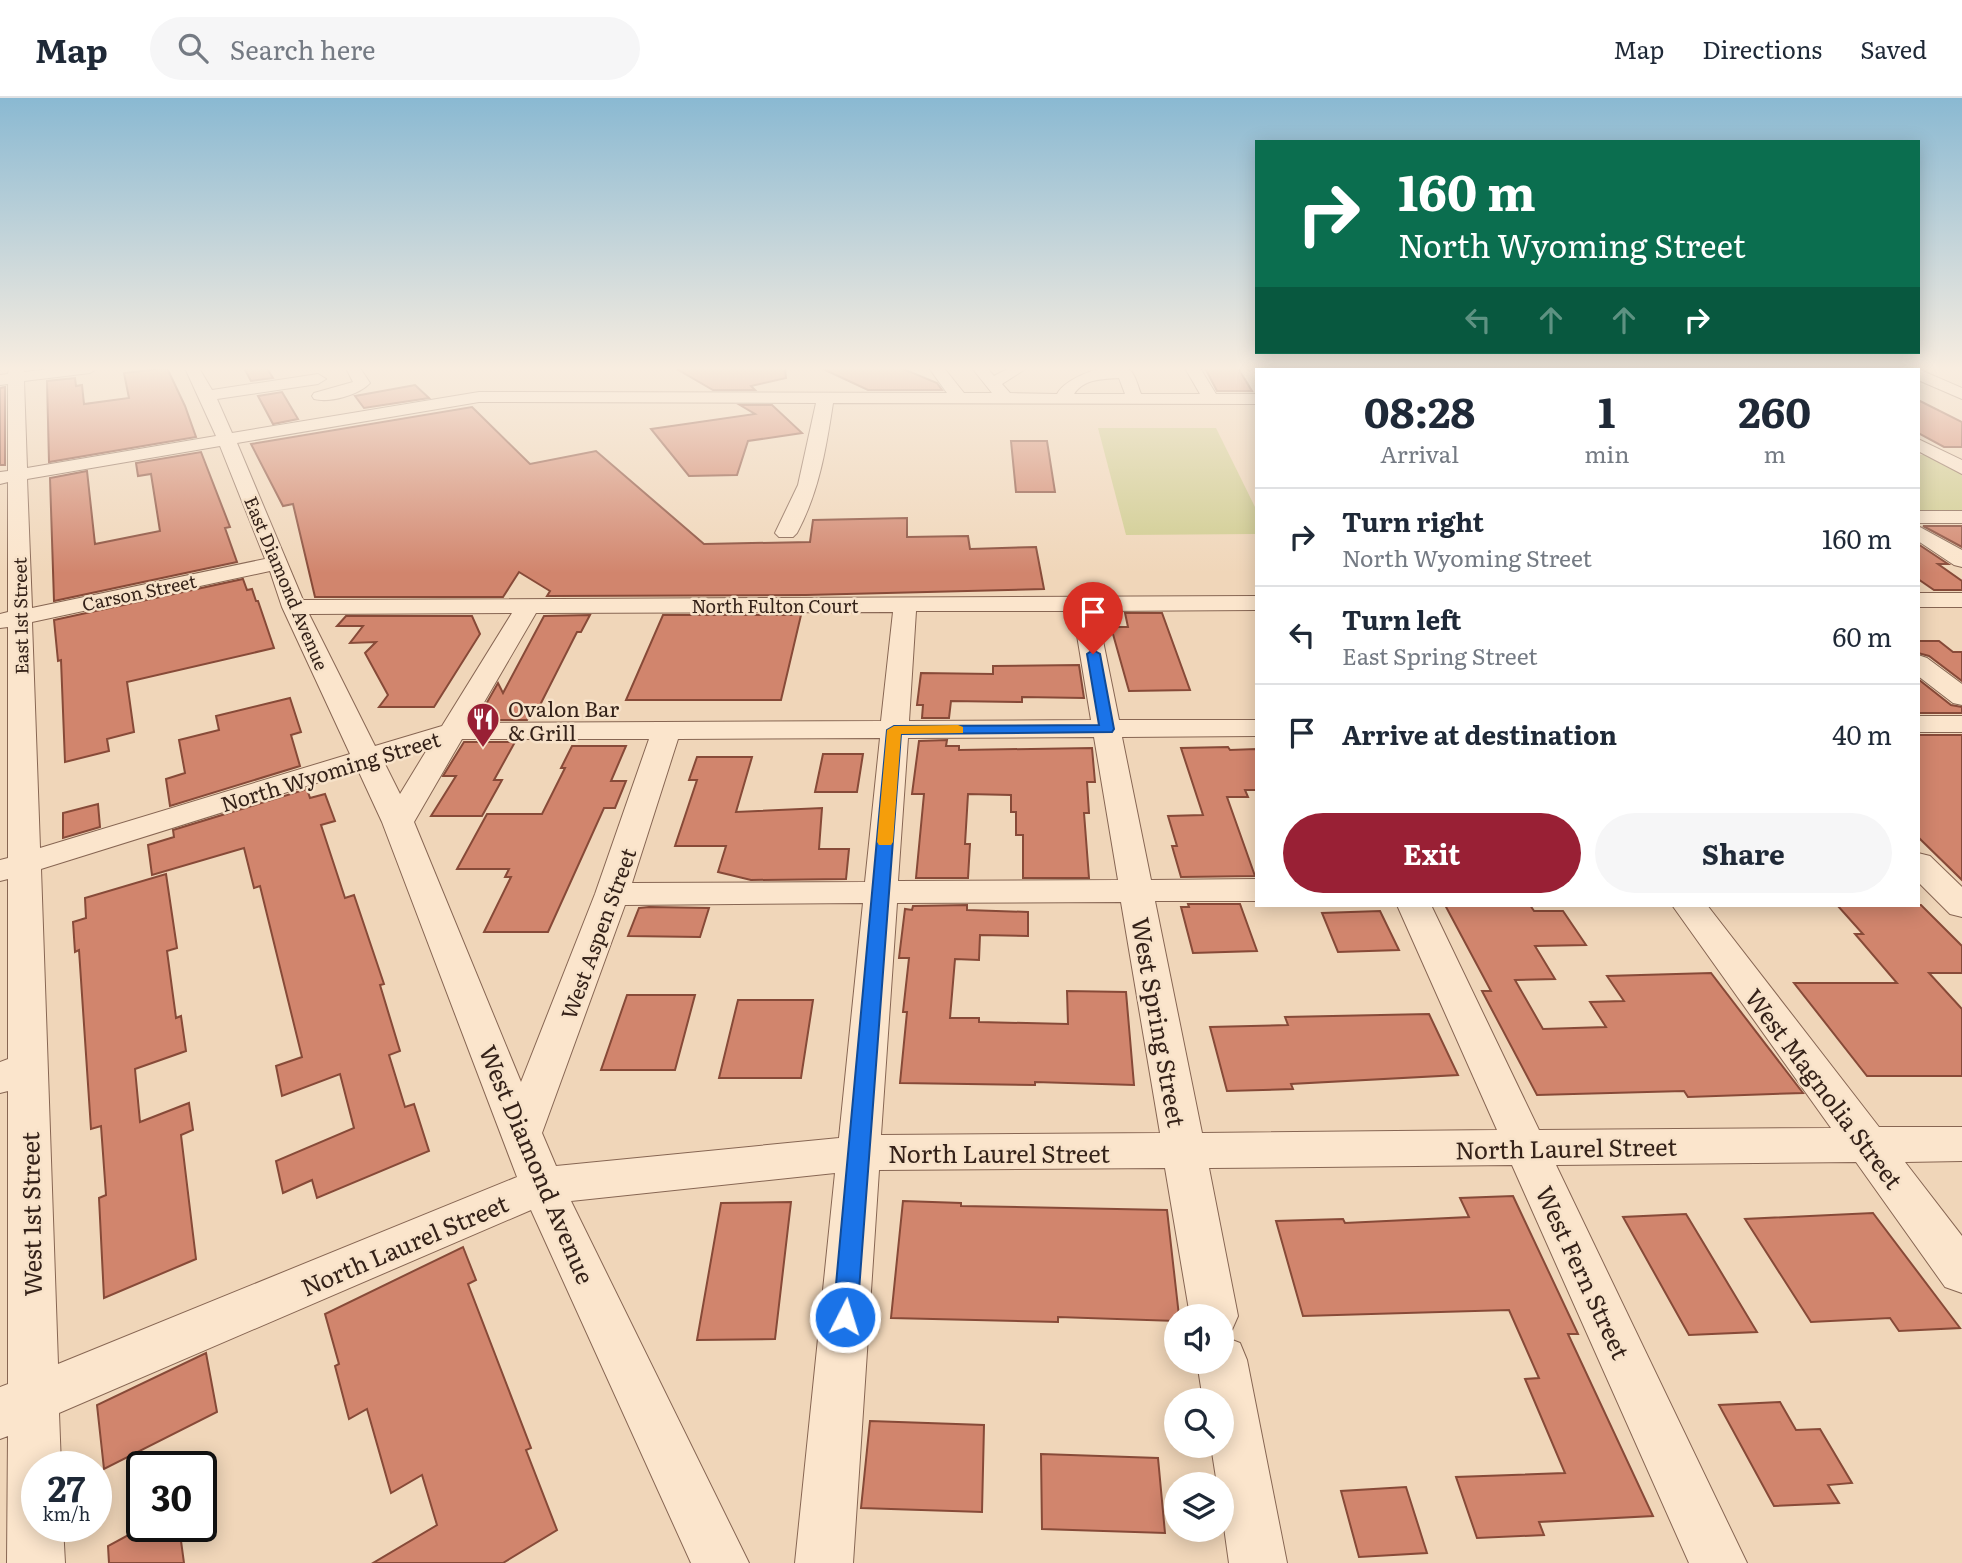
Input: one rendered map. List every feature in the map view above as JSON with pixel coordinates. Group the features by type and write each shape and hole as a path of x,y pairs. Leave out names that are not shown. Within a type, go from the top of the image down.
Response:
{"street":[{"name":"East 1st Street","path":"10,436 12,868"},
{"name":"East Diamond Avenue","path":"225,436 294,607 368,759"},
{"path":"12,478 264,436"},
{"path":"786,533 798,514 820,436"},
{"path":"1922,448 1962,450"},
{"path":"1922,448 1962,468"},
{"path":"1920,517 1962,517"},
{"path":"1920,533 1962,560"},
{"name":"Carson Street","path":"10,619 278,563"},
{"path":"1920,600 1962,600"},
{"name":"North Fulton Court","path":"294,607 1255,603"},
{"name":"West Spring Street","path":"1084,604 1211,1304"},
{"path":"824,1563 905,605"},
{"path":"398,822 528,606"},
{"path":"1920,665 1962,697"},
{"path":"1920,724 1962,724"},
{"name":"North Wyoming Street","path":"12,868 454,731 1255,728"},
{"name":"West Aspen Street","path":"522,1132 612,894 666,731"},
{"name":"West Diamond Avenue","path":"368,759 398,822 542,1186 720,1563"},
{"name":"West 1st Street","path":"12,868 17,1406 36,1563"},
{"path":"612,894 1255,890"},
{"name":"West Fern Street","path":"1415,907 1718,1563"},
{"name":"West Magnolia Street","path":"1690,907 1962,1272"},
{"name":"North Laurel Street","path":"17,1406 542,1186 859,1153 1962,1144"},
{"path":"1224,1374 1258,1563"}],"shaded area":[{"path":"1100,436 1220,436 1255,507 1255,534 1126,535"},
{"path":"1920,455 1929,455 1962,473 1962,511 1920,511"}],"building":[{"path":"0,436 5,436 5,465 0,465"},
{"path":"48,436 196,437 49,462"},
{"path":"297,436 502,436 530,464 596,451 704,544 810,542 813,520 907,518 907,537 968,536 970,549 1036,547 1044,589 806,595 547,596 550,591 519,572 503,597 315,597 293,504 283,506 251,444"},
{"path":"657,436 779,436 748,441 737,475 689,476"},
{"path":"1924,436 1962,436 1962,447 1944,447"},
{"path":"1011,441 1047,441 1055,492 1016,492"},
{"path":"201,452 230,527 225,528 237,562 54,601 50,478 87,471 95,544 160,531 151,474 138,476 136,463"},
{"path":"1923,526 1962,526 1962,547"},
{"path":"1920,545 1948,564 1938,564 1962,581 1962,590 1934,590 1920,580"},
{"path":"243,579 247,590 252,589 258,601 274,648 127,682 134,732 107,739 109,751 65,762 61,660 58,661 54,620"},
{"path":"1125,613 1162,613 1190,690 1129,691 1111,627 1128,627"},
{"path":"590,615 581,632 577,632 537,711 532,711 527,720 477,720 498,683 503,693 544,616"},
{"path":"663,615 801,615 781,700 626,700"},
{"path":"346,616 472,616 480,634 434,707 379,707 388,695 365,653 376,642 350,643 363,626 337,626"},
{"path":"1920,641 1939,641 1953,652 1962,652 1962,681 1929,656 1920,654"},
{"path":"1079,665 1084,698 1022,697 1022,702 951,701 949,718 922,718 923,705 917,705 921,673 993,674 993,666"},
{"path":"1920,681 1951,705 1962,707 1962,713 1920,713"},
{"path":"290,698 301,732 291,735 300,766 170,806 166,779 185,773 179,740 219,730 216,716"},
{"path":"1920,735 1962,735 1962,880 1920,839"},
{"path":"947,740 946,746 959,746 959,750 1092,748 1095,782 1087,782 1089,813 1084,813 1089,878 1023,878 1023,835 1016,835 1016,812 1011,812 1011,795 968,794 965,844 970,844 968,878 916,878 924,794 912,794 919,741"},
{"path":"464,742 515,742 494,780 502,780 482,816 431,816 456,776 443,776"},
{"path":"572,746 626,746 611,781 626,781 615,808 604,808 548,932 484,932 511,877 505,877 509,869 457,869 487,814 542,814 565,768 561,768"},
{"path":"1181,748 1255,749 1255,790 1245,790 1248,797 1227,797 1255,876 1181,877 1172,846 1177,846 1168,816 1203,815"},
{"path":"823,754 863,754 857,792 815,792"},
{"path":"697,757 752,757 736,812 822,808 819,849 849,849 846,879 751,880 718,872 726,846 675,846 697,780 689,780"},
{"path":"307,789 310,798 325,794 335,821 321,825 345,898 354,895 384,984 380,985 400,1051 389,1055 405,1107 414,1104 429,1151 317,1198 312,1180 283,1193 276,1161 354,1128 340,1074 282,1096 276,1066 302,1057 260,886 254,888 244,848 152,875 148,845 174,837 173,830"},
{"path":"98,804 100,827 63,838 63,813"},
{"path":"166,874 177,948 167,951 176,1018 181,1016 186,1051 135,1069 140,1122 189,1103 193,1130 181,1135 196,1259 104,1298 99,1198 106,1195 101,1126 91,1129 79,950 75,952 73,922 86,918 85,898"},
{"path":"1188,904 1240,904 1257,951 1193,953 1181,907 1189,907"},
{"path":"967,905 967,910 1028,912 1028,936 980,935 979,960 955,959 950,1018 979,1018 979,1022 1068,1024 1067,991 1126,992 1134,1085 1035,1082 1035,1085 900,1083 907,1012 903,1012 909,958 899,958 905,909 912,910 913,906"},
{"path":"1921,905 1962,946 1962,973 1929,973 1962,1009 1962,1076 1867,1076 1794,983 1897,983 1855,934 1863,934 1839,907"},
{"path":"1446,907 1531,907 1534,911 1563,911 1586,945 1535,946 1555,979 1515,980 1543,1029 1606,1027 1590,1002 1624,1001 1607,976 1711,973 1803,1093 1688,1097 1684,1091 1537,1095 1482,991 1491,991"},
{"path":"639,908 709,908 700,937 628,936"},
{"path":"1380,911 1399,950 1338,952 1322,913"},
{"path":"627,995 695,995 675,1070 601,1070"},
{"path":"738,1000 813,1000 801,1078 719,1078"},
{"path":"1429,1014 1458,1075 1291,1084 1293,1089 1227,1091 1210,1027 1288,1025 1285,1017"},
{"path":"1513,1196 1578,1334 1568,1334 1653,1516 1539,1522 1544,1535 1477,1538 1456,1477 1565,1473 1525,1379 1539,1378 1509,1310 1303,1316 1276,1221 1343,1219 1345,1223 1469,1217 1460,1198"},
{"path":"903,1201 961,1203 961,1206 1167,1210 1178,1304 1164,1304 1164,1321 1058,1317 1058,1322 891,1318"},
{"path":"791,1202 775,1339 697,1340 721,1203"},
{"path":"1873,1213 1960,1328 1899,1331 1890,1318 1811,1322 1745,1219"},
{"path":"1686,1214 1757,1332 1689,1335 1623,1217"},
{"path":"463,1247 476,1280 468,1284 531,1448 526,1450 557,1530 503,1563 373,1563 437,1525 422,1475 391,1493 367,1409 349,1419 335,1366 339,1364 325,1314"},
{"path":"206,1353 217,1412 140,1451 126,1451 126,1458 112,1465 112,1451 102,1451 97,1405"},
{"path":"1780,1402 1796,1430 1820,1429 1852,1483 1828,1485 1839,1503 1774,1506 1719,1405"},
{"path":"870,1421 984,1425 982,1512 861,1508"},
{"path":"1041,1454 1158,1458 1164,1533 1042,1529"},
{"path":"1406,1487 1427,1553 1359,1557 1341,1491"},
{"path":"126,1536 126,1542 181,1542 184,1563 109,1563 108,1546"}],"slow traffic":[{"path":"885,842 894,730 958,730"}],"place":[{"name":"Ovalon Bar & Grill","path":"483,749"}],"route":[{"path":"845,1317 894,730 1107,729 1093,654"}]}
